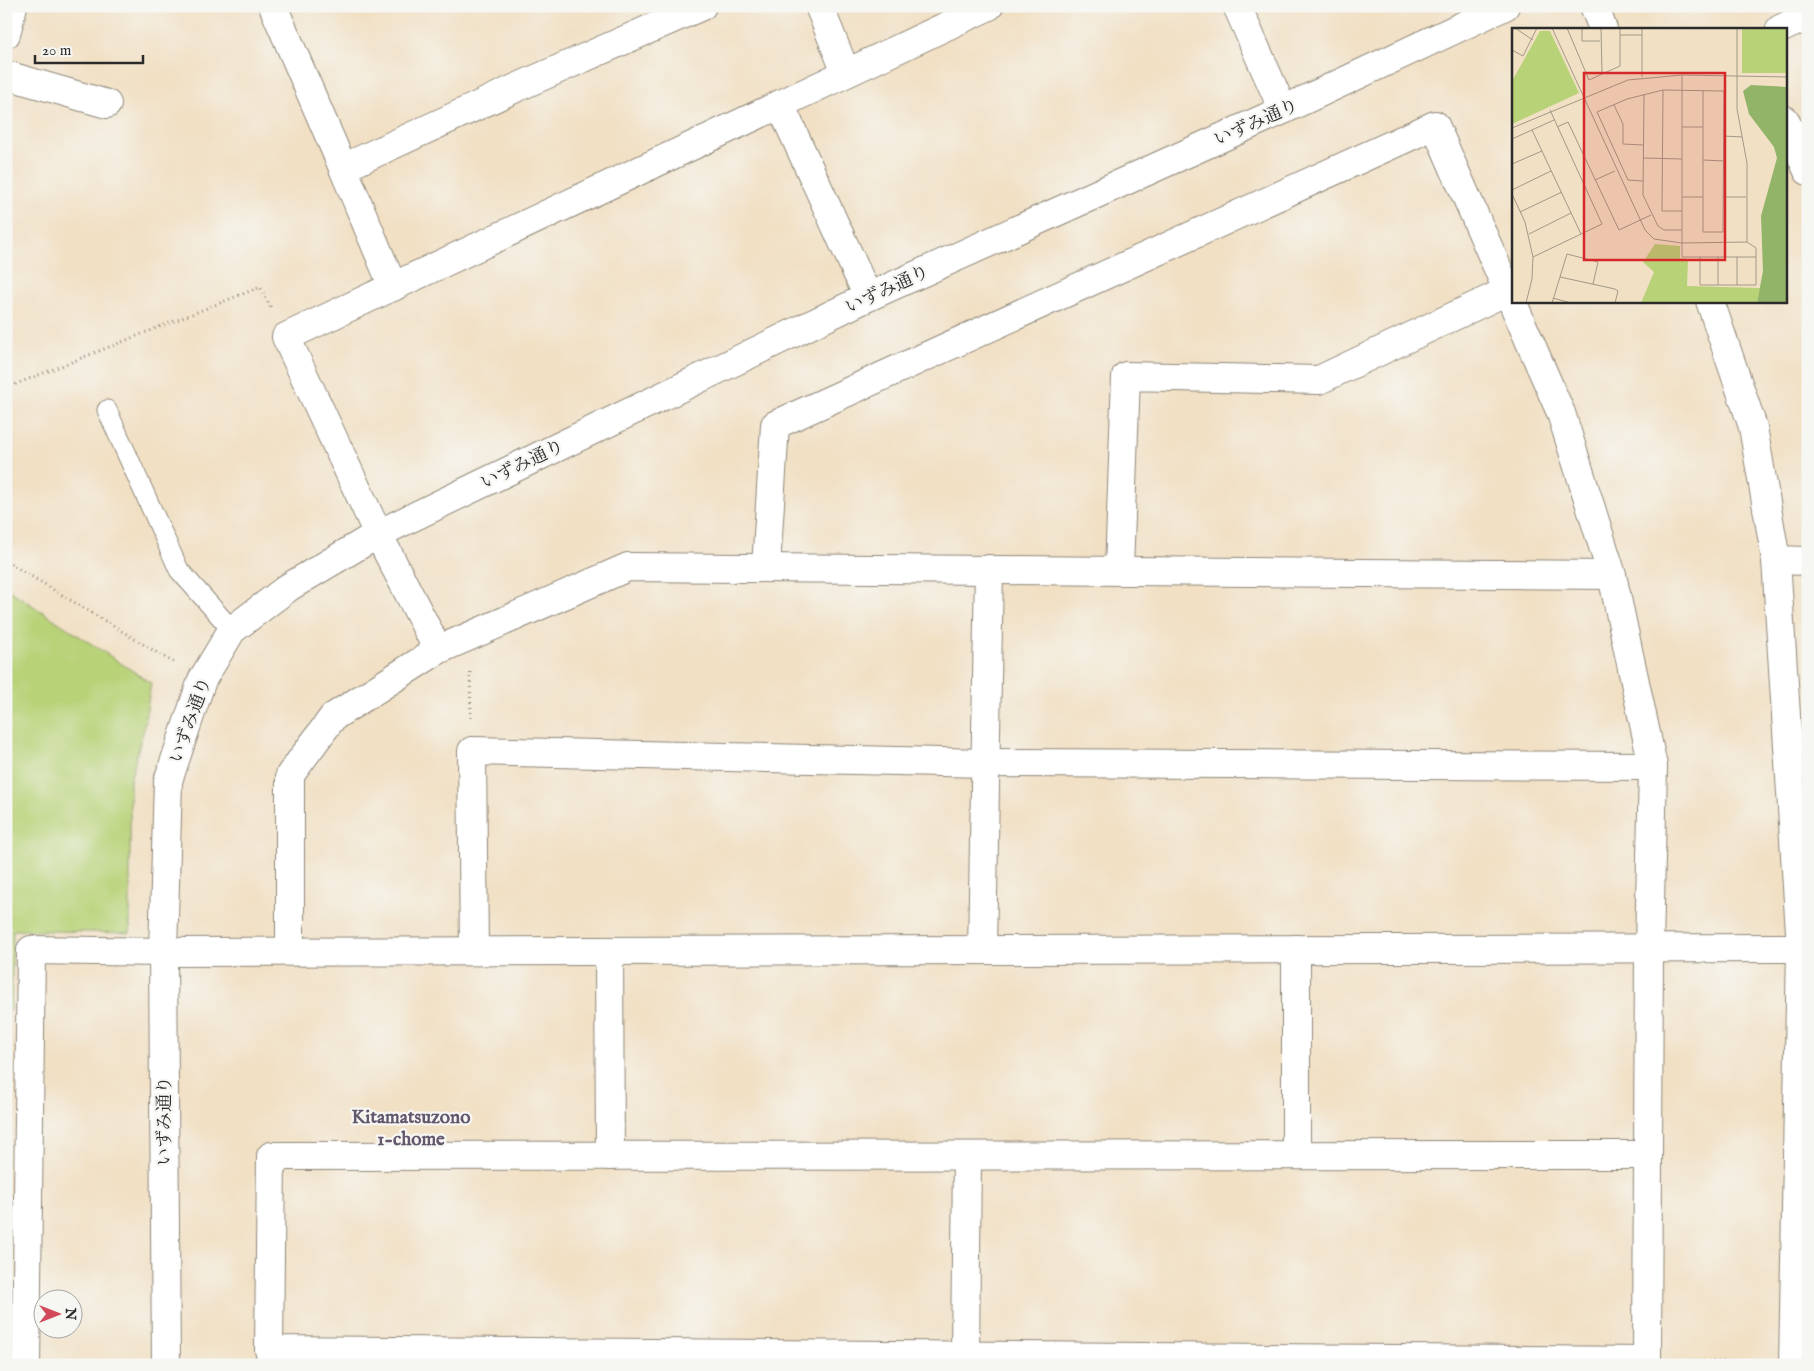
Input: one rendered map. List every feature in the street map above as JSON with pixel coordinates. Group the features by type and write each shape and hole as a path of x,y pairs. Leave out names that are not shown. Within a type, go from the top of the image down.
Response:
{"street":[{"path":"6,34 13,6"},
{"path":"273,6 393,287"},
{"path":"343,168 702,6"},
{"path":"819,6 846,73"},
{"path":"438,650 378,534 286,337 989,6"},
{"path":"1237,6 1283,110"},
{"name":"いずみ通り","path":"166,1365 163,952 168,781 202,680 232,630 289,587 378,534 868,297 1283,110 1505,6"},
{"path":"1594,6 1604,28"},
{"path":"1782,28 1808,16"},
{"path":"6,75 107,104"},
{"path":"780,104 868,297"},
{"path":"1786,122 1807,170"},
{"path":"766,567 775,425 1435,125 1561,412 1612,576 1652,766 1647,1360 1201,1361 965,1356 610,1359 269,1350 271,1156 1648,1155"},
{"path":"1119,570 1126,376 1320,380 1507,291"},
{"path":"1710,302 1753,427 1776,560 1801,948 1794,1364"},
{"path":"1776,560 1808,561"},
{"path":"290,952 290,775 333,717 438,650 628,567 1612,576"},
{"path":"982,950 989,569"},
{"path":"474,951 472,751 985,763 1652,766"},
{"path":"26,1365 16,1298 18,1123 30,950 290,952 1801,948"},
{"path":"1296,949 1296,1155"},
{"path":"609,951 610,1156"},
{"path":"965,1356 967,1156"}],"lane":[{"path":"107,410 179,570 232,630"}],"path":[{"path":"6,388 260,287 286,337"},
{"path":"6,561 202,680"},
{"path":"470,636 472,751"},
{"path":"1647,1360 1794,1364"}],"green space":[{"path":"6,588 151,683 144,728 130,780 130,933 13,930 11,1010 6,1010"}],"district":[{"name":"Kitamatsuzono 1-chome","path":"411,1127"}]}
